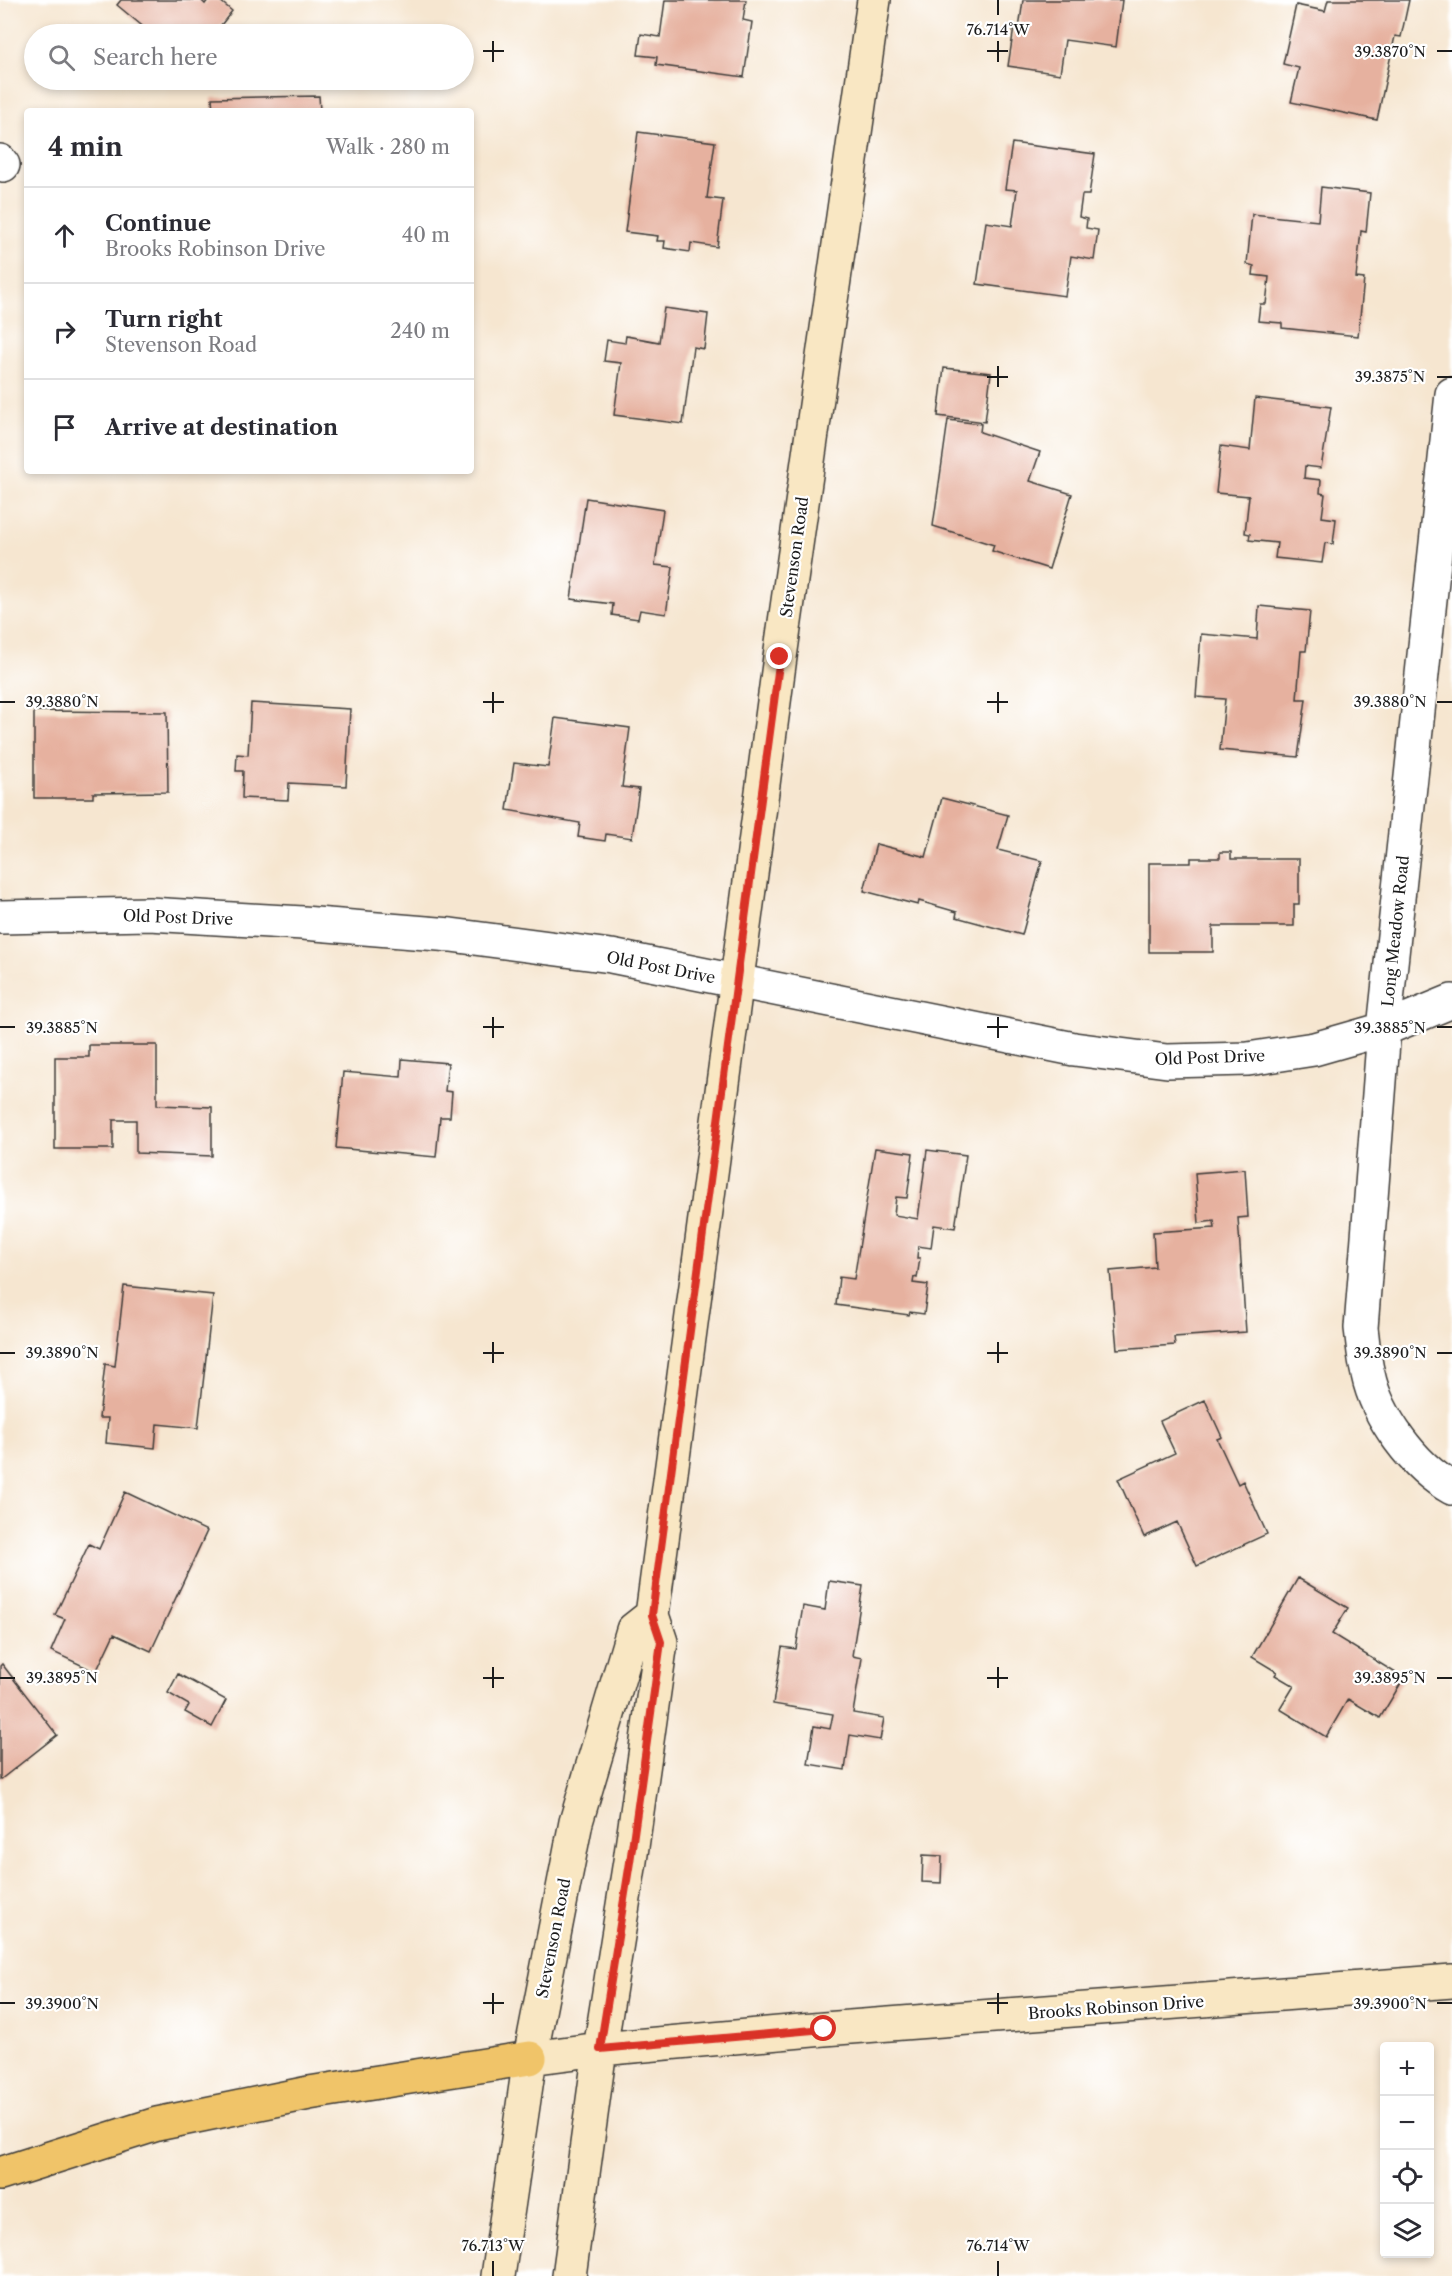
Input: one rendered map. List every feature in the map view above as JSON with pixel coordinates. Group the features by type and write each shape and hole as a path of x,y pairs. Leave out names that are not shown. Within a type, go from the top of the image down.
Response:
{"highway":[{"path":"0,2174 157,2124 309,2093 530,2058"}],"main road":[{"name":"Stevenson Road","path":"569,2276 600,2049 630,1862 661,1642 652,1615 778,668 874,0"},
{"name":"Stevenson Road","path":"498,2276 530,2058 576,1822 633,1630 652,1615"},
{"name":"Brooks Robinson Drive","path":"530,2058 600,2049 847,2027 1452,1981"}],"street":[{"name":"Long Meadow Road","path":"1452,394 1384,1029 1361,1328 1368,1376 1389,1426 1412,1457 1452,1488"},
{"name":"Old Post Drive","path":"0,917 149,914 451,935 611,956 1074,1050 1167,1060 1259,1057 1314,1049 1384,1029 1452,1001"}],"building":[{"path":"121,0 201,0 205,4 208,0 219,0 232,11 222,24 140,24 117,5"},
{"path":"665,0 746,0 743,20 752,22 744,77 656,65 657,57 638,55 641,34 660,37"},
{"path":"1023,0 1122,0 1116,47 1065,40 1060,74 1008,66 1014,28 1019,29"},
{"path":"1328,0 1409,0 1401,37 1395,36 1377,120 1291,102 1299,68 1283,64 1296,5 1325,11"},
{"path":"319,96 320,108 213,108 212,98"},
{"path":"638,132 715,142 707,198 723,200 717,247 691,243 690,252 664,248 665,241 657,241 658,236 625,232"},
{"path":"1012,143 1095,154 1089,195 1082,195 1079,217 1087,219 1086,228 1098,230 1094,260 1071,256 1065,296 977,284 986,222 1012,226 1017,190 1005,189"},
{"path":"1321,187 1370,193 1366,232 1361,231 1356,278 1364,279 1358,336 1282,328 1282,323 1258,321 1260,304 1266,304 1269,277 1253,275 1254,266 1247,264 1252,214 1318,221"},
{"path":"664,308 708,314 704,349 693,347 683,424 614,415 621,363 604,361 607,340 625,343 626,336 659,342"},
{"path":"944,368 991,373 985,422 938,416"},
{"path":"1255,398 1331,407 1321,468 1305,466 1304,478 1321,480 1320,493 1325,494 1322,517 1336,519 1333,544 1325,543 1322,563 1275,558 1277,543 1249,540 1250,534 1245,533 1249,496 1216,493 1221,446 1250,450"},
{"path":"948,420 981,424 980,432 1040,452 1030,481 1072,494 1049,569 992,551 994,545 933,526"},
{"path":"586,498 663,510 655,565 673,567 666,614 640,610 638,619 612,615 613,604 571,599"},
{"path":"1259,606 1310,611 1306,651 1301,651 1297,699 1306,699 1298,757 1220,750 1225,699 1196,697 1201,634 1257,639"},
{"path":"251,703 350,709 346,786 289,783 288,800 242,798 243,771 236,771 237,754 248,755"},
{"path":"34,711 167,712 168,792 93,793 93,798 34,798"},
{"path":"555,718 630,728 622,787 639,789 632,838 606,834 605,841 578,837 580,823 507,810 514,763 548,767"},
{"path":"942,798 1008,815 998,850 1042,861 1022,935 956,917 957,912 919,901 918,905 864,891 876,844 926,857"},
{"path":"1220,852 1231,852 1231,859 1299,859 1299,904 1294,904 1294,926 1213,926 1213,952 1149,952 1149,863 1191,863 1191,858 1220,858"},
{"path":"89,1045 157,1045 157,1105 212,1107 212,1156 136,1153 136,1120 113,1120 113,1149 55,1149 55,1057 89,1057"},
{"path":"402,1059 448,1063 445,1091 452,1092 450,1117 440,1117 436,1157 336,1148 343,1072 401,1077"},
{"path":"875,1148 913,1153 907,1198 896,1197 894,1215 918,1219 927,1150 966,1155 955,1228 934,1225 931,1248 918,1246 917,1258 920,1258 917,1278 914,1277 913,1283 928,1285 924,1314 910,1312 909,1315 836,1305 839,1277 854,1279"},
{"path":"1245,1169 1248,1217 1238,1218 1246,1332 1174,1337 1175,1345 1117,1349 1110,1271 1155,1267 1153,1232 1215,1228 1214,1221 1199,1223 1195,1173"},
{"path":"124,1286 213,1295 198,1428 157,1424 155,1448 106,1443 108,1418 99,1418 105,1364 115,1366"},
{"path":"1205,1400 1222,1437 1217,1439 1238,1484 1243,1481 1267,1534 1197,1566 1177,1522 1144,1537 1118,1479 1175,1453 1160,1421"},
{"path":"125,1492 207,1531 151,1651 114,1634 96,1672 51,1651 65,1619 55,1615 89,1544 99,1549"},
{"path":"1298,1578 1348,1608 1332,1634 1404,1678 1380,1718 1348,1699 1326,1737 1280,1709 1294,1686 1275,1675 1277,1672 1252,1657"},
{"path":"829,1581 863,1586 852,1656 862,1658 853,1713 884,1718 880,1740 850,1735 845,1770 808,1764 814,1726 830,1729 833,1714 773,1704 782,1647 796,1649 803,1606 825,1610"},
{"path":"2,1664 57,1735 0,1780 0,1666"},
{"path":"178,1674 226,1700 212,1727 185,1712 189,1705 168,1693"},
{"path":"923,1855 942,1856 941,1883 922,1882"}],"route":[{"path":"780,657 652,1615 661,1642 630,1862 600,2049 824,2029"}]}
